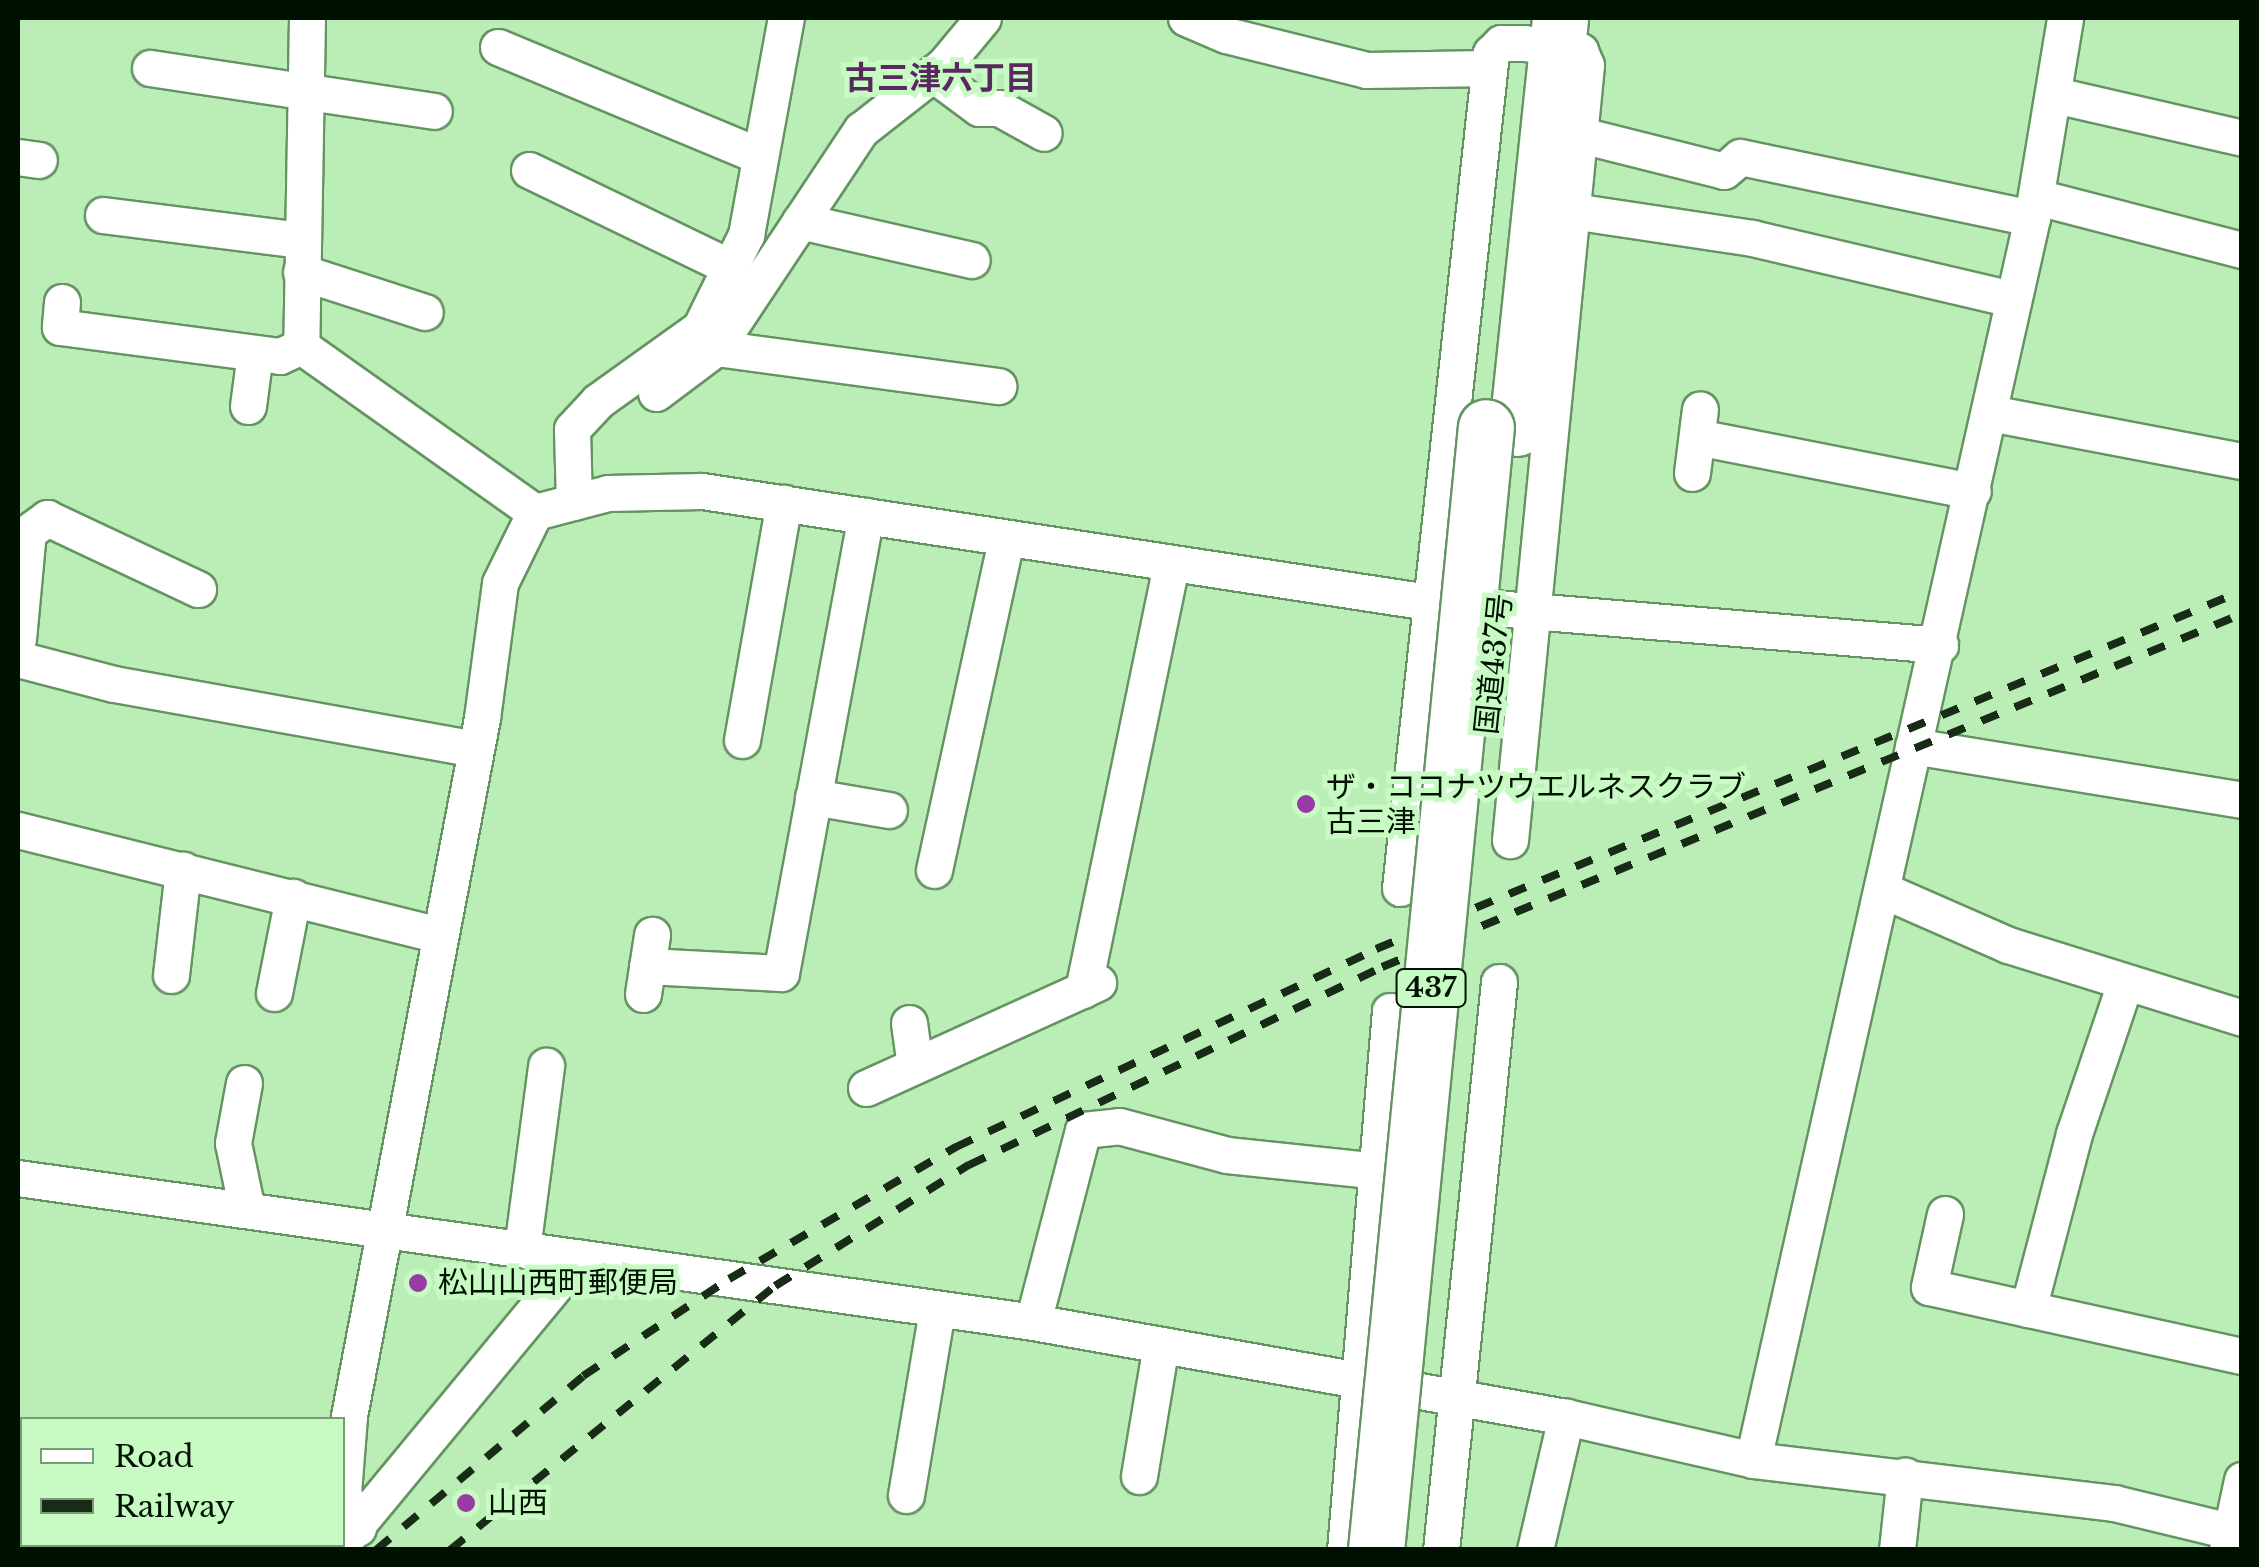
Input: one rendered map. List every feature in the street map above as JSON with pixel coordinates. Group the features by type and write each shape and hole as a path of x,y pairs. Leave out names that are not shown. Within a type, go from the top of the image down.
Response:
{"highway":[{"name":"国道437号","path":"1406,1550 1532,38"},
{"name":"国道437号","path":"1376,1550 1502,427"}],"street":[{"path":"301,346 307,18"},
{"path":"574,502 572,429 598,401 700,328 746,235 757,155 786,18"},
{"path":"656,392 716,348 861,130 933,74 983,18"},
{"path":"1186,18 1226,35 1366,70 1532,38 1580,51 1586,65 1510,840"},
{"path":"1753,1460 1885,891 1913,746 1940,645 2035,208 2065,18"},
{"path":"1400,888 1434,603 1532,38"},
{"path":"498,46 757,155"},
{"path":"150,68 434,111"},
{"path":"933,74 979,108 999,108 1044,133"},
{"path":"2055,95 2242,138"},
{"path":"1580,135 1724,170 1740,157 2035,208 2242,250"},
{"path":"528,170 730,268"},
{"path":"1572,211 1752,238 2013,300"},
{"path":"103,215 302,256 425,312"},
{"path":"800,221 972,260"},
{"path":"62,302 60,327 280,356 301,346"},
{"path":"301,346 535,512"},
{"path":"716,348 998,386"},
{"path":"248,406 255,353"},
{"path":"1990,413 2242,461"},
{"path":"1692,473 1699,423 1973,491"},
{"path":"345,1445 388,1230 436,934 475,749 500,583 535,512 652,488 784,503 1171,566 1434,603 1940,645"},
{"path":"742,740 784,503"},
{"path":"647,965 781,973 866,516"},
{"path":"18,640 28,532 47,518 198,589"},
{"path":"934,870 1006,540"},
{"path":"866,1088 1091,986 1171,566"},
{"path":"18,659 114,684 475,749"},
{"path":"1913,746 2242,800"},
{"path":"813,797 888,810"},
{"path":"18,830 436,934"},
{"path":"171,975 183,870"},
{"path":"1885,891 2124,986 2242,1018"},
{"path":"274,993 293,898"},
{"path":"1441,1550 1499,982"},
{"path":"2028,1309 2074,1134 2124,986"},
{"path":"1345,1550 1390,1011"},
{"path":"909,1022 915,1066"},
{"path":"522,1250 546,1066"},
{"path":"244,1083 233,1143 246,1210"},
{"path":"1033,1322 1084,1130 1119,1126 1226,1155 1378,1172"},
{"path":"18,1178 1033,1322 1566,1417 1753,1460 1906,1475 2114,1504 2234,1538 2242,1480"},
{"path":"1945,1214 1929,1286 2242,1356"},
{"path":"345,1540 578,1258"},
{"path":"906,1495 937,1309"},
{"path":"1139,1476 1160,1345"},
{"path":"1535,1550 1566,1417"},
{"path":"1897,1550 1906,1475"}],"railway":[{"path":"376,1550 583,1376 729,1279 956,1147 1376,949 2242,591"},
{"path":"450,1550 775,1286 969,1165 1382,967 2242,614"}],"place":[{"name":"ザ・ココナツウエルネスクラブ 古三津","path":"1306,804"},
{"name":"松山山西町郵便局","path":"418,1283"},
{"name":"山西","path":"466,1503"}],"district":[{"name":"古三津六丁目","path":"941,78"}]}
